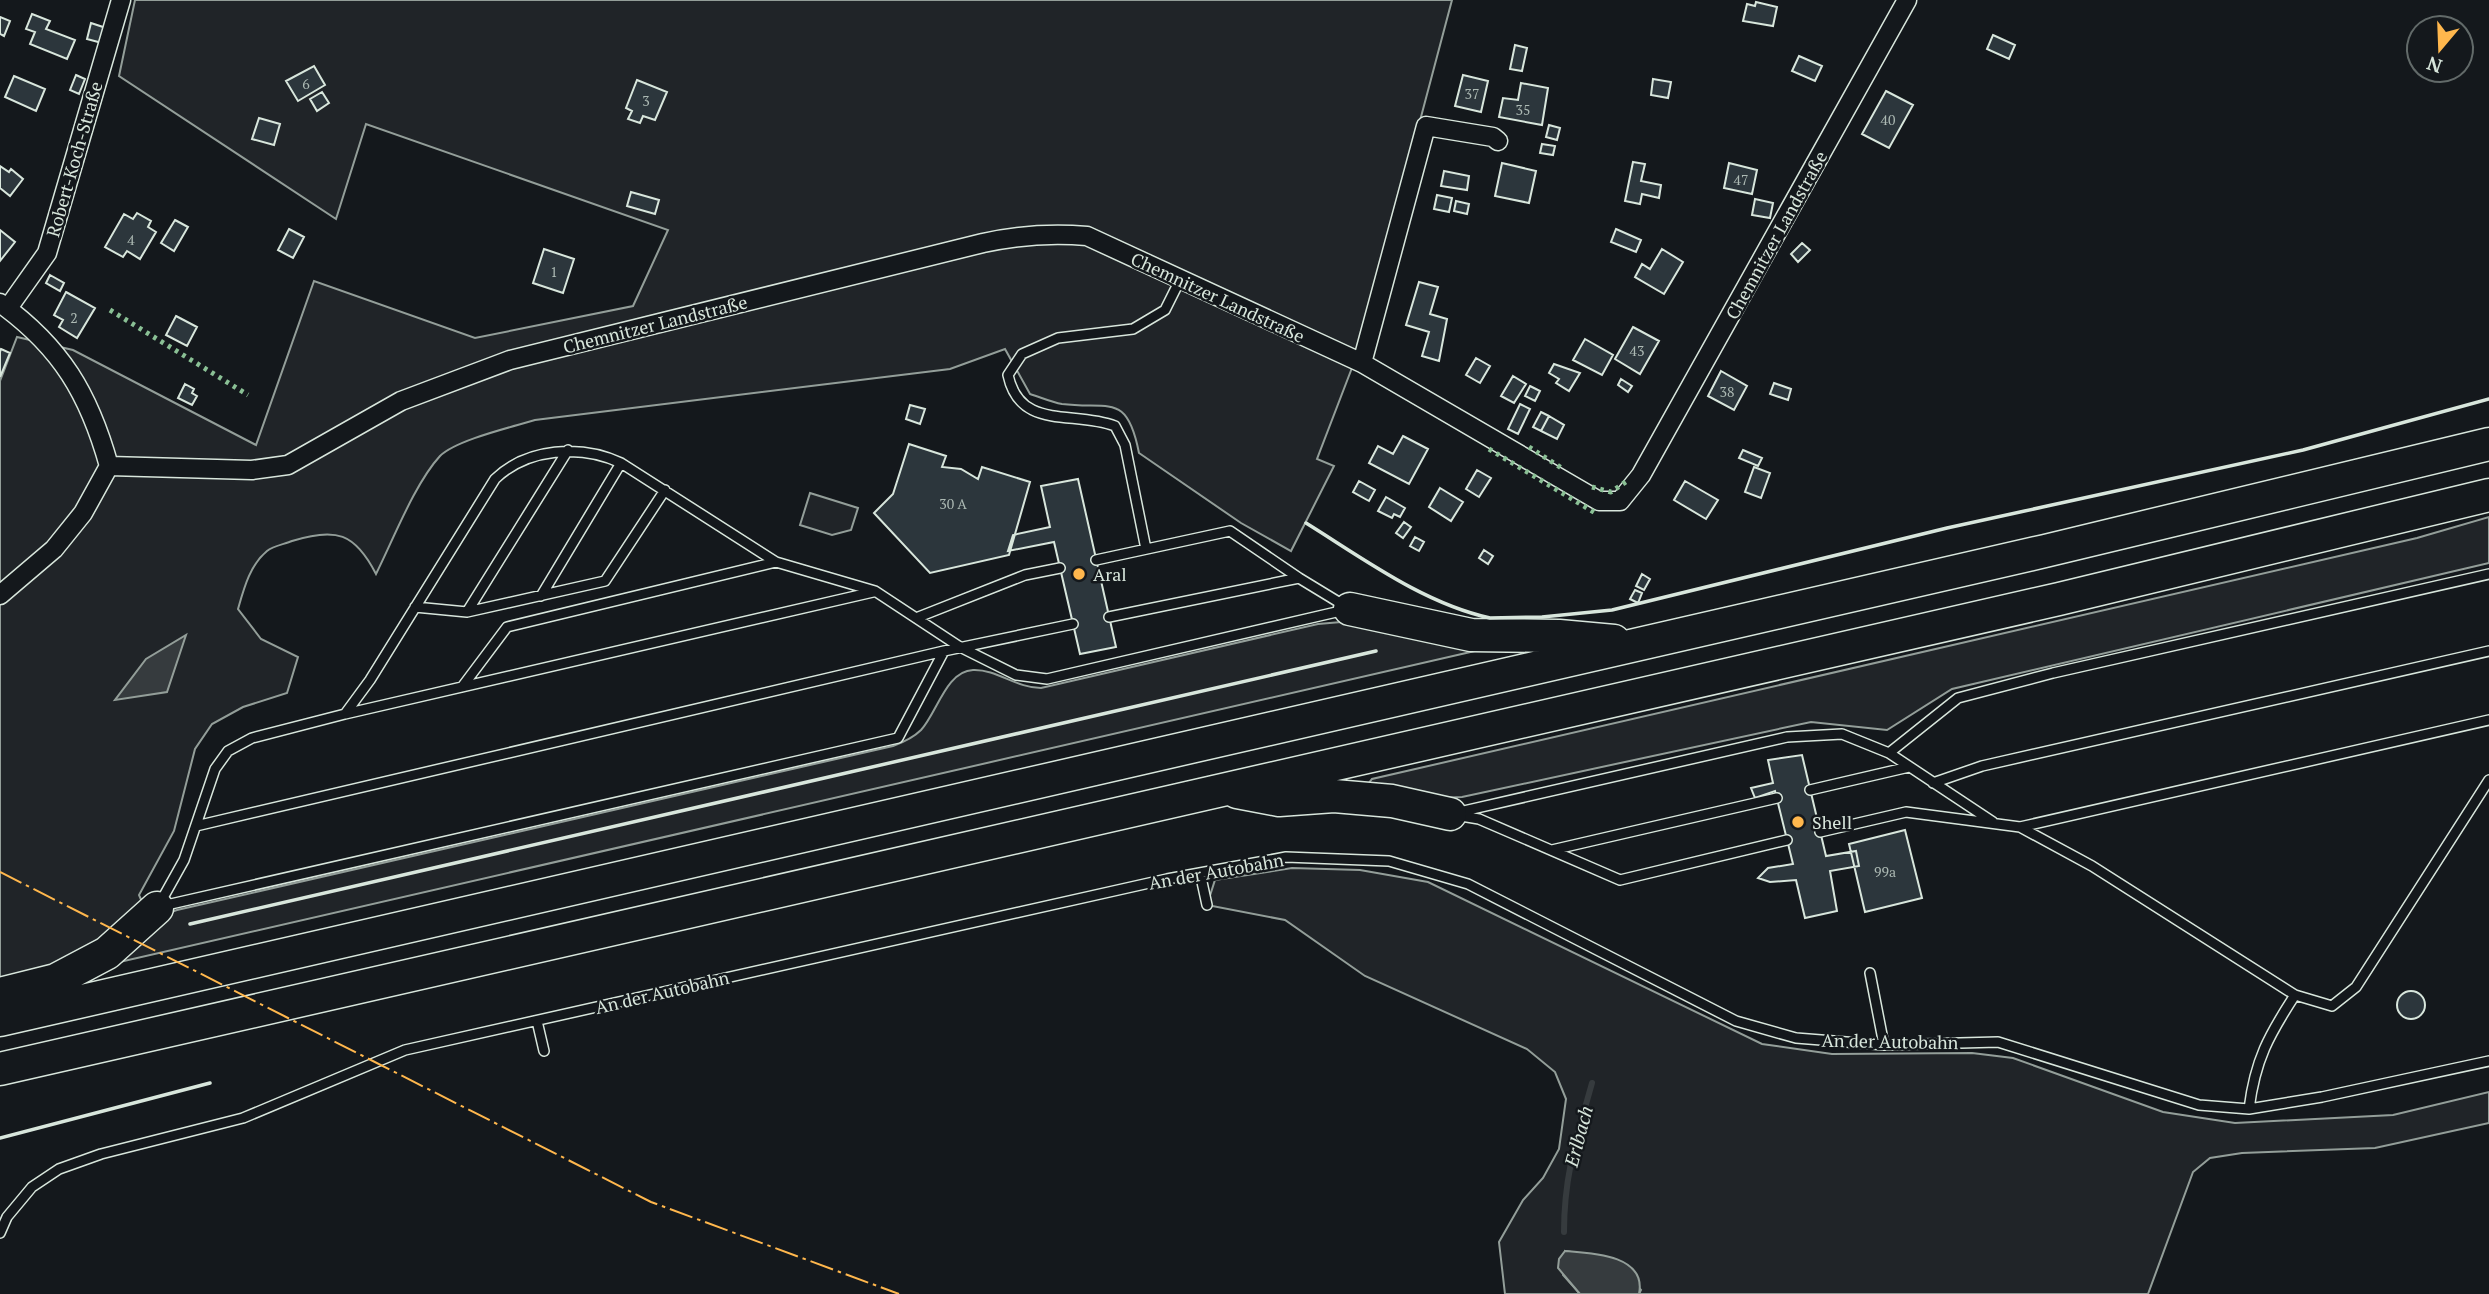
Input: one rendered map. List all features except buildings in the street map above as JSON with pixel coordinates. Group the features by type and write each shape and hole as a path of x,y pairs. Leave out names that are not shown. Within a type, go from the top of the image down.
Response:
{"highway":[{"path":"0,1020 2127,532 2489,444"},
{"path":"0,1069 2059,599 2489,495"},
{"path":"1350,609 1471,635 1559,636 1640,643"},
{"path":"1222,789 1279,800 1334,796 1392,801 1450,814"},
{"path":"0,994 56,980 107,953 157,908"}],"street":[{"name":"Robert-Koch-Straße","path":"4,305 47,253 121,0"},
{"name":"Chemnitzer Landstraße","path":"109,466 252,470 288,466 401,401 510,360 1015,236 1052,233 1087,236 1362,363 1599,501 1620,501 1641,475 1907,0"},
{"path":"1362,363 1426,126 1493,137 1498,141"},
{"path":"0,595 54,549 83,513 109,466 98,425 69,368 50,346 4,305"}],"lane":[{"path":"1146,549 1125,445 1115,426 1095,418 1049,416 1027,410 1012,395 1008,375 1021,354 1058,338 1133,329 1165,310 1180,280"},
{"path":"467,612 568,450"},
{"path":"345,714 495,479 509,466 568,450 601,453 621,463 776,562 875,591 960,647 1016,675 1047,679 1350,609"},
{"path":"541,596 621,463"},
{"path":"415,607 467,612 605,581 665,490"},
{"path":"1096,560 1230,531 1350,609"},
{"path":"461,687 507,627 776,562"},
{"path":"916,618 1025,575 1060,568"},
{"path":"1889,753 1958,698 2053,673 2489,574"},
{"path":"1109,617 1299,578"},
{"path":"157,908 184,860 212,776 228,751 253,738 345,714 875,591"},
{"path":"197,826 960,647 1073,624"},
{"path":"157,908 898,738 944,651"},
{"path":"1933,783 1982,766 2489,651"},
{"path":"1820,832 1906,812 2020,827 2489,720"},
{"path":"1450,814 1787,737 1842,734 1889,753 1996,824"},
{"path":"1810,790 1909,767"},
{"path":"2020,827 2092,866 2295,995 2332,1006 2357,987 2489,780"},
{"path":"1552,850 1777,798"},
{"path":"1450,814 1479,819 1620,880 1787,840"},
{"name":"An der Autobahn","path":"0,1233 7,1217 32,1187 59,1169 101,1154 243,1118 405,1050 1200,873 1286,857 1389,861 1468,884 1736,1021 1796,1038 1884,1045 1998,1042 2199,1105 2249,1109 2322,1097 2489,1061"},
{"path":"1200,873 1207,905"},
{"path":"1870,973 1884,1045"},
{"path":"2249,1109 2253,1072 2266,1040 2295,995"},
{"path":"537,1021 544,1051"}],"shaded area":[{"path":"135,0 1452,0 1360,347 1317,459 1334,466 1291,551 1241,523 1139,453 1129,420 1122,412 1104,406 1062,404 1030,394 1005,349 950,369 535,420 485,435 448,450 431,467 413,496 376,574 352,542 332,534 292,541 272,548 261,557 248,577 238,609 261,639 298,657 287,693 243,707 212,724 195,749 174,831 139,895 146,911 52,973 0,987 0,381 17,337 73,350 256,445 314,281 475,338 633,306 668,230 366,124 336,219 119,76"},
{"path":"810,493 858,508 851,530 832,535 800,525"},
{"path":"2489,517 2489,563 1952,689 1887,730 1811,722 1462,797 1441,798 1368,784 1372,779 2417,538"},
{"path":"1353,621 1501,645 111,964 160,916 177,910 893,746 908,740 921,730 949,685 964,672 982,670 1023,685 1041,688 1318,624"},
{"path":"186,635 167,692 115,700 146,659"},
{"path":"1292,868 1360,870 1428,882 1762,1044 1832,1054 1972,1053 2013,1058 2163,1112 2235,1123 2393,1115 2489,1092 2489,1123 2375,1148 2242,1153 2210,1158 2193,1172 2148,1294 1639,1294 1641,1290 1613,1259 1565,1251 1563,1275 1580,1294 1505,1294 1499,1242 1523,1200 1543,1178 1559,1149 1566,1099 1555,1072 1527,1049 1365,976 1285,920 1207,905 1215,880"},
{"path":"1565,1251 1602,1255 1626,1264 1635,1271 1639,1281 1639,1294 1580,1294 1558,1268 1559,1259"}],"waterway":[{"name":"Erlbach","path":"1564,1232 1569,1174 1592,1083"}],"hedge":[{"path":"110,310 248,395"},
{"path":"1529,447 1563,469"},
{"path":"1489,449 1597,514"},
{"path":"1592,487 1611,492 1627,481"}],"wall":[{"path":"1306,523 1418,591 1465,611 1490,618 1542,617 1612,610 1947,528 2303,450 2489,399"},
{"path":"190,924 1376,651"},
{"path":"0,1138 210,1083"}],"power":[{"path":"0,872 651,1202 899,1294"}],"place":[{"name":"Aral","path":"1079,574"},
{"name":"Shell","path":"1798,822"}]}
